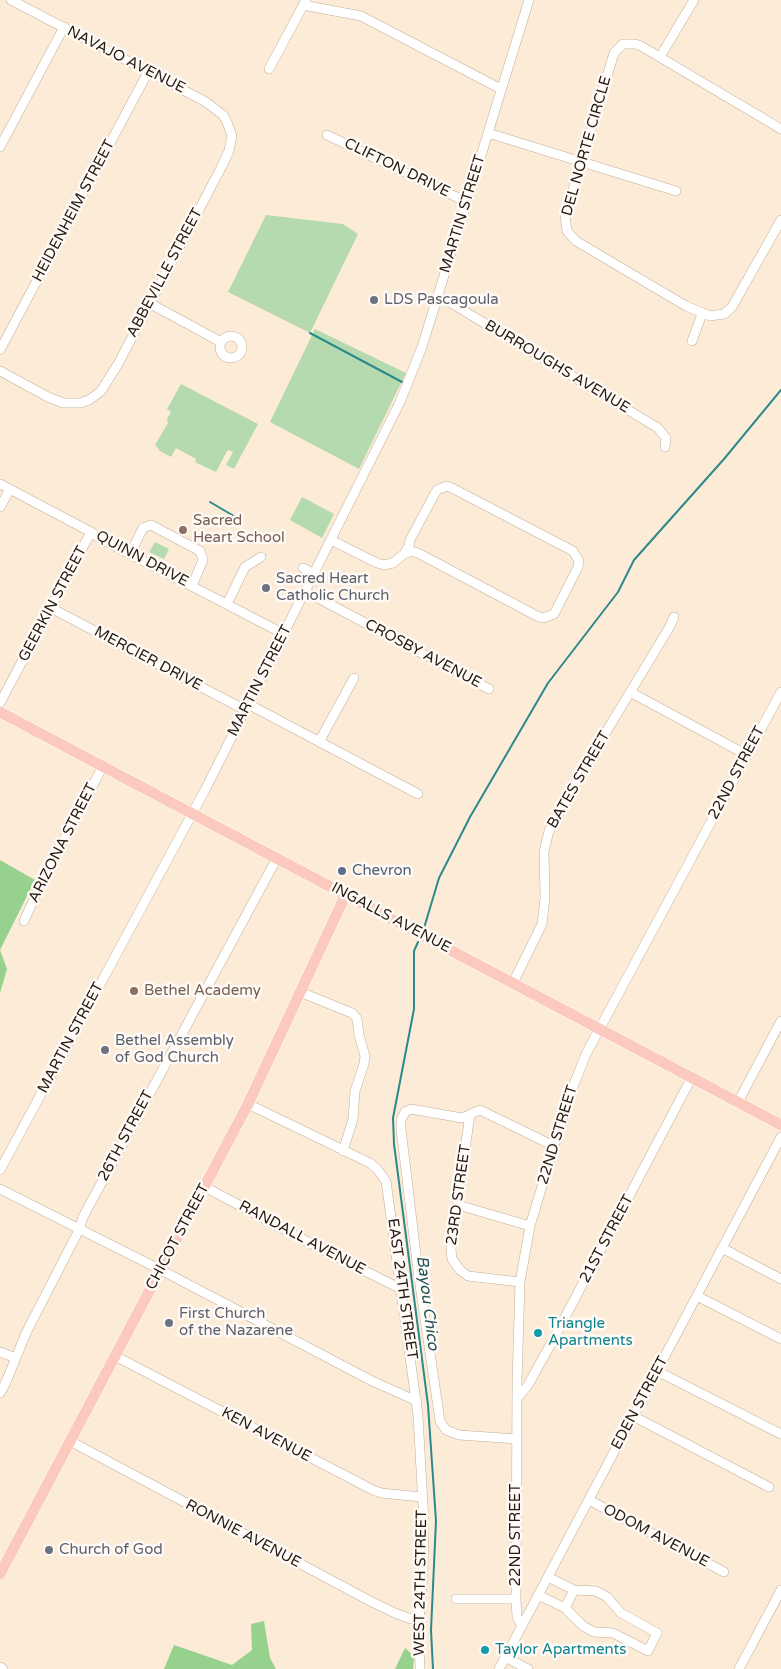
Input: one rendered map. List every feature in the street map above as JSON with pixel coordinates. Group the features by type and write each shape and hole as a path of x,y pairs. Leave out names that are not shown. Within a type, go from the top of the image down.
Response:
{"main road":[{"name":"INGALLS AVENUE","path":"0,712 781,1125"},
{"name":"CHICOT STREET","path":"0,1574 248,1104 346,894"}],"street":[{"name":"NAVAJO AVENUE","path":"12,0 206,102 223,115 230,130"},
{"name":"MARTIN STREET","path":"0,1170 193,814 400,402 422,346 529,0"},
{"path":"660,57 694,0"},
{"path":"269,69 304,2 361,16 501,89"},
{"path":"0,147 64,28"},
{"name":"DEL NORTE CIRCLE","path":"702,314 588,249 570,236 566,226 565,216 616,49 622,44 635,44 781,129"},
{"name":"HEIDENHEIM STREET","path":"0,350 148,72"},
{"name":"ABBEVILLE STREET","path":"0,371 63,403 80,403 89,400 101,392 112,375 229,152 232,136 230,130"},
{"path":"488,132 676,191"},
{"name":"CLIFTON DRIVE","path":"328,134 467,202"},
{"path":"692,341 702,314 716,316 724,314 732,307 781,220"},
{"name":"BURROUGHS AVENUE","path":"437,297 451,303 658,428 666,438 665,447"},
{"path":"149,303 221,342"},
{"name":"QUINN DRIVE","path":"0,484 284,634"},
{"path":"331,540 377,563 384,565 393,563 408,551 410,540 437,490 447,486 573,552 579,561 578,567 554,614 543,618 408,551"},
{"path":"0,507 10,489"},
{"path":"130,554 143,528 151,525 200,552 203,560 192,586"},
{"name":"GEERKIN STREET","path":"0,703 91,532"},
{"path":"227,604 245,567 260,557"},
{"path":"303,568 314,574"},
{"name":"CROSBY AVENUE","path":"305,591 489,689"},
{"name":"MERCIER DRIVE","path":"51,608 319,742 418,794"},
{"name":"BATES STREET","path":"514,983 542,924 545,898 544,851 549,831 674,617"},
{"path":"319,742 354,678"},
{"path":"630,692 747,755"},
{"name":"22ND STREET","path":"522,1626 517,1617 516,1599 517,1399 520,1282 530,1226 575,1080 599,1028 781,692"},
{"name":"ARIZONA STREET","path":"24,921 42,879 103,766"},
{"name":"26TH STREET","path":"0,1393 26,1333 79,1230 83,1216 277,858"},
{"path":"300,992 352,1013 357,1019 365,1056 355,1091 353,1119 344,1151"},
{"path":"738,1102 781,1021"},
{"name":"21ST STREET","path":"517,1399 528,1385 553,1340 692,1077"},
{"name":"EAST 24TH STREET","path":"248,1104 378,1169 386,1181 416,1401 420,1451"},
{"path":"517,1439 460,1436 446,1430 440,1422 419,1280 400,1129 403,1115 411,1109 462,1118 477,1110 488,1113 554,1146"},
{"name":"23RD STREET","path":"470,1114 451,1249 454,1263 468,1276 520,1282"},
{"name":"EDEN STREET","path":"499,1669 781,1137"},
{"name":"RANDALL AVENUE","path":"205,1187 323,1250 400,1288"},
{"path":"0,1190 160,1270 372,1382 416,1401"},
{"path":"458,1205 530,1226"},
{"path":"722,1248 781,1279"},
{"path":"697,1296 781,1339"},
{"path":"0,1352 16,1358"},
{"name":"KEN AVENUE","path":"115,1356 373,1490 381,1493 422,1497"},
{"path":"657,1371 781,1434"},
{"path":"633,1416 769,1487"},
{"name":"RONNIE AVENUE","path":"70,1441 372,1602 408,1618 419,1620"},
{"name":"WEST 24TH STREET","path":"420,1451 423,1575 419,1620 420,1669"},
{"name":"ODOM AVENUE","path":"588,1500 724,1572"},
{"path":"538,1595 565,1608 588,1629 594,1632 613,1633 648,1651 657,1632 620,1613 607,1597 596,1591 574,1590 548,1577"},
{"path":"565,1608 574,1590"},
{"path":"739,1669 781,1590"},
{"path":"456,1599 516,1599"},
{"path":"505,1657 528,1669"},
{"path":"0,1667 4,1669"}],"green space":[{"path":"266,215 343,224 358,234 310,333 228,292"},
{"path":"315,329 406,373 359,469 270,422"},
{"path":"181,384 258,424 234,469 226,465 233,452 229,450 216,472 195,462 196,459 176,448 171,457 160,451 155,445 168,423 167,419 171,412 167,409"},
{"path":"302,497 334,514 322,538 290,520"},
{"path":"155,542 169,549 164,559 149,552"},
{"path":"0,860 35,880 0,950"},
{"path":"0,950 7,969 0,993"},
{"path":"264,1621 270,1658 276,1669 164,1669 174,1645 232,1665 252,1650 251,1624"},
{"path":"405,1648 414,1656 413,1669 395,1669"}],"waterway":[{"path":"310,333 402,382"},
{"path":"424,928 439,878 470,817 548,683 618,592 634,560 724,459 781,390"},
{"path":"210,502 239,519"},
{"name":"Bayou Chico","path":"418,942 414,951 414,1009 393,1118 394,1144 428,1405 436,1521 431,1630 433,1669"}],"place":[{"name":"LDS Pascagoula","path":"374,300"},
{"name":"Sacred Heart School","path":"183,530"},
{"name":"Sacred Heart Catholic Church","path":"266,588"},
{"name":"Chevron","path":"342,871"},
{"name":"Bethel Academy","path":"134,991"},
{"name":"Bethel Assembly of God Church","path":"105,1050"},
{"name":"First Church of the Nazarene","path":"169,1323"},
{"name":"Triangle Apartments","path":"538,1333"},
{"name":"Church of God","path":"49,1550"},
{"name":"Taylor Apartments","path":"485,1650"}]}
